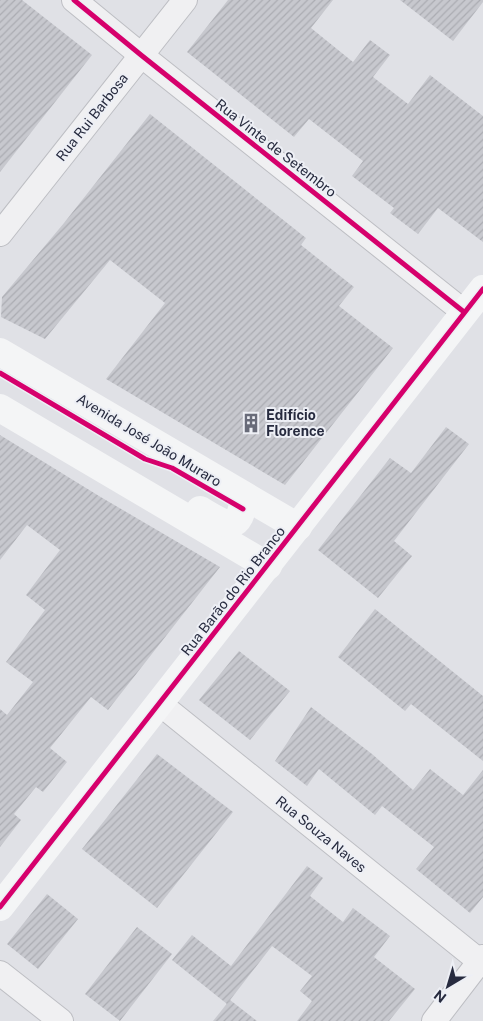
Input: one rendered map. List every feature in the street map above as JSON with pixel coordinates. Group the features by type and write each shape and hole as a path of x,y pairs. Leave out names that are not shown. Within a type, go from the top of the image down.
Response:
{"street":[{"name":"Rua Vinte de Setembro","path":"74,0 464,312"},
{"name":"Rua Rui Barbosa","path":"0,234 185,0"},
{"name":"Rua Barão do Rio Branco","path":"0,907 483,289"},
{"name":"Avenida José João Muraro","path":"0,352 298,527"},
{"path":"0,408 268,566"},
{"path":"109,473 166,489 225,524 233,523 240,518 244,496"},
{"name":"Rua Souza Naves","path":"159,703 482,960"},
{"path":"434,1021 482,960"},
{"path":"0,973 61,1021"}],"building":[{"path":"0,0 22,0 92,55 0,172"},
{"path":"228,0 333,0 311,28 353,62 370,40 390,55 373,77 408,104 430,75 483,116 483,242 438,208 418,234 390,213 394,208 352,176 363,161 309,119 294,137 187,52"},
{"path":"400,0 483,0 483,2 453,41"},
{"path":"150,114 306,238 301,245 354,287 339,306 393,348 285,485 106,379 165,303 110,260 45,339 1,317 2,297 64,223"},
{"path":"446,427 469,444 394,541 412,556 378,598 318,550 390,458 411,473"},
{"path":"0,435 220,567 108,710 91,697 50,748 67,762 43,792 36,787 14,814 21,820 0,847 0,709 7,715 33,682 6,662 45,610 26,595 60,550 27,525 0,560"},
{"path":"375,609 483,696 483,761 411,704 405,711 338,657"},
{"path":"239,651 290,691 250,740 199,700"},
{"path":"311,707 372,754 413,790 430,769 463,795 483,770 483,897 470,913 416,869 434,847 382,806 375,815 319,769 307,786 275,761"},
{"path":"157,754 233,812 157,908 82,849"},
{"path":"307,866 323,878 310,896 343,922 353,908 390,936 374,957 415,989 389,1021 297,1021 312,1001 300,991 312,976 272,946 227,1004 172,960 192,935 231,966"},
{"path":"47,894 78,919 38,969 7,944"},
{"path":"137,927 172,954 120,1021 85,994"},
{"path":"230,1000 257,1021 213,1021"}],"cycle path":[{"path":"74,0 464,312"},
{"path":"0,907 483,289"},
{"path":"0,373 145,459 172,468 243,509"}],"place":[{"name":"Edifício Florence","path":"251,423"}]}
